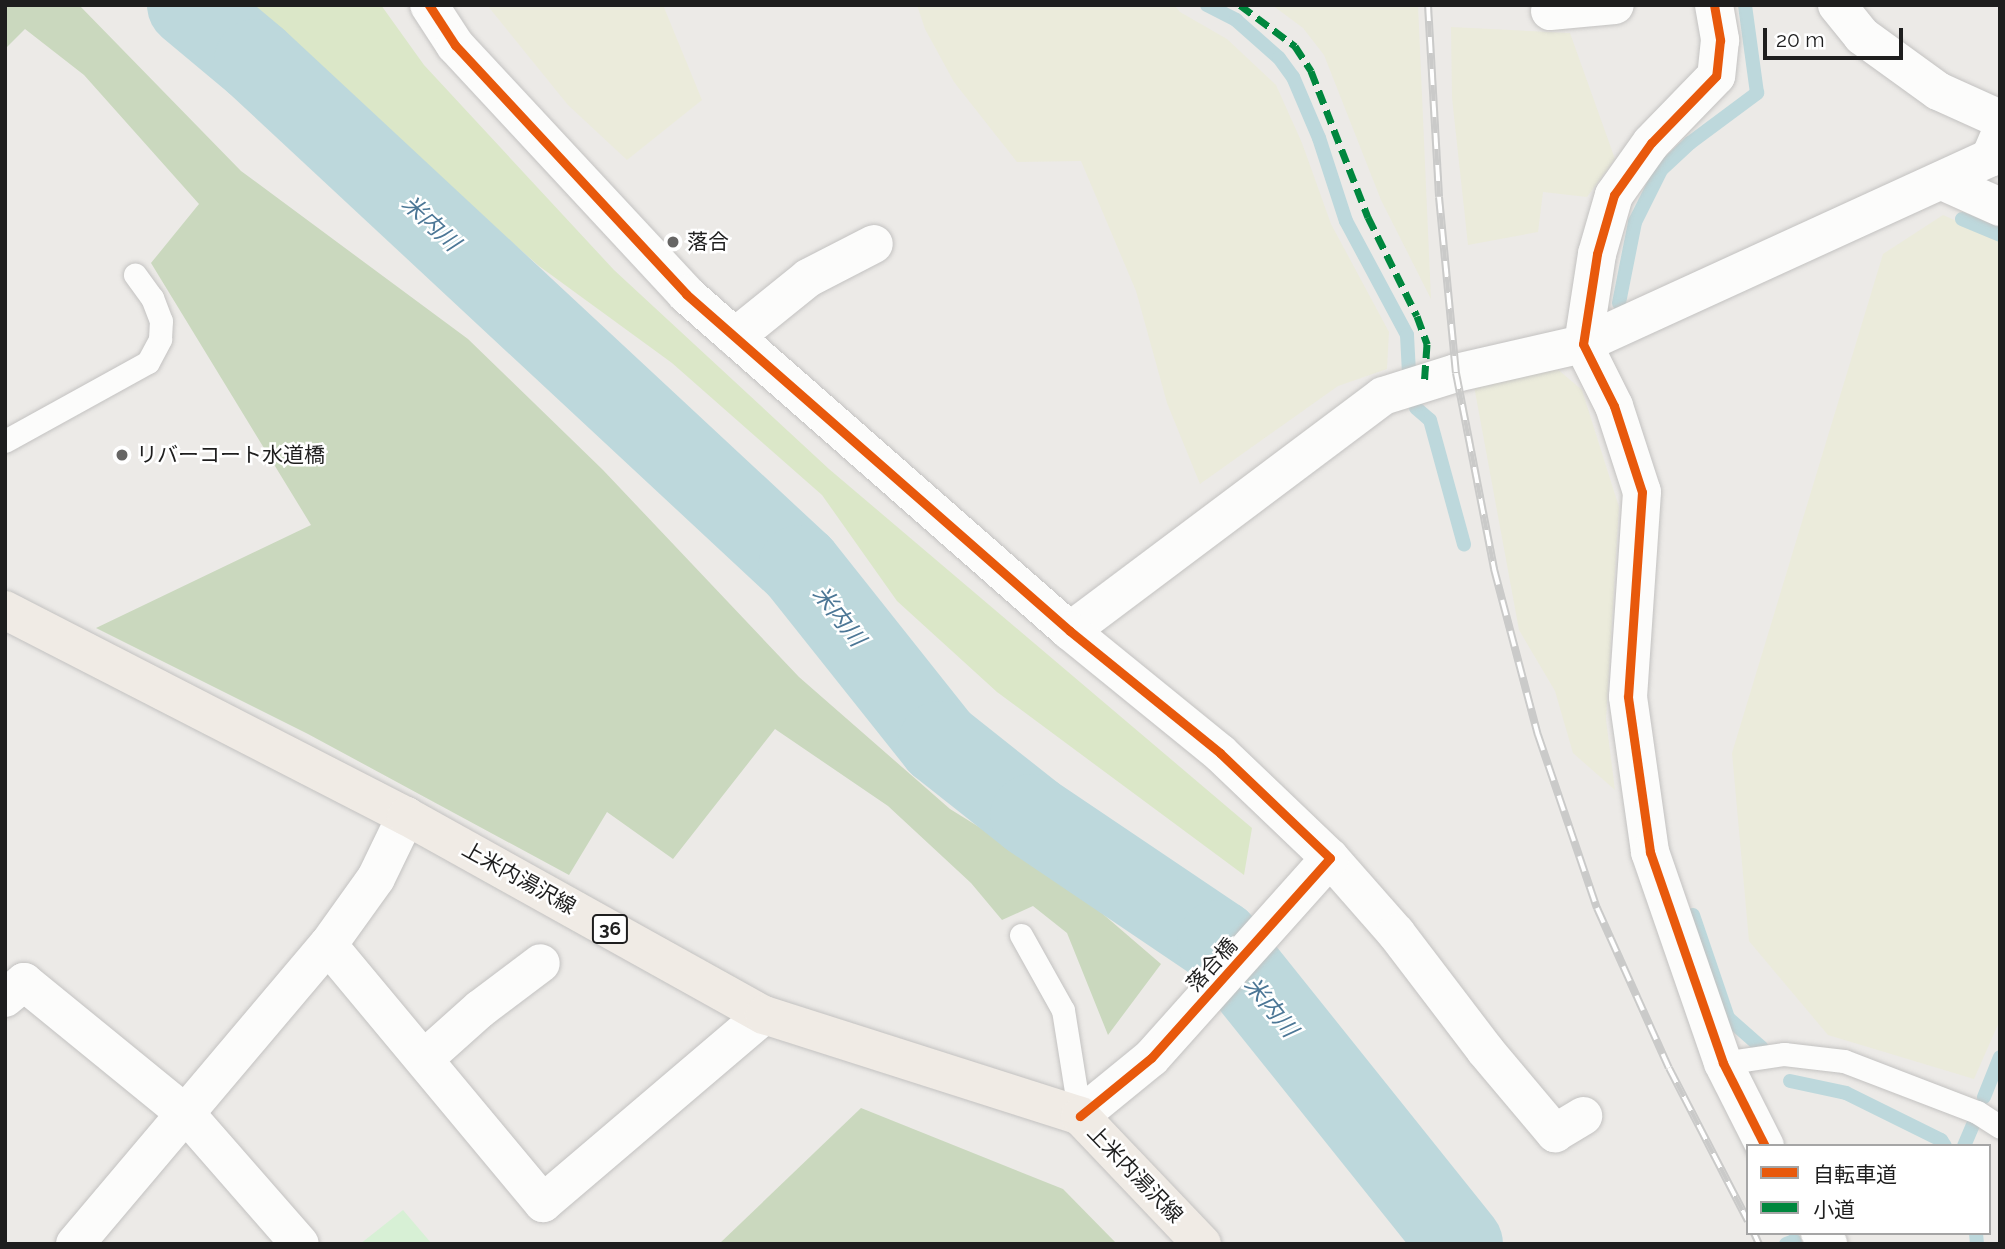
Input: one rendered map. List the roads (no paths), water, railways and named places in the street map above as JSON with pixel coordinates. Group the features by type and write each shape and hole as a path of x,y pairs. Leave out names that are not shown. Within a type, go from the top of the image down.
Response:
{"main road":[{"name":"上米内湯沢線","path":"5,610 406,816 764,1015 1080,1116 1202,1244"}],"street":[{"path":"429,5 464,55 686,294 1070,631 1220,753 1330,858 1396,933 1485,1050 1555,1133 1583,1116"},
{"path":"1550,10 1615,5"},
{"path":"1714,5 1720,40 1716,76 1651,142 1615,195 1597,254 1583,344 1614,407 1642,492 1628,698 1650,852 1723,1063 1764,1144"},
{"path":"1837,5 1862,36 1938,91 2000,118"},
{"path":"1070,631 1383,396 1456,373 1583,344 1990,158 2000,135"},
{"path":"1942,181 2000,207"},
{"path":"735,337 808,278 874,244"},
{"path":"75,1244 187,1115 328,945 376,878 406,816"},
{"name":"落合橋","path":"1080,1116 1151,1058 1299,896 1330,858"},
{"path":"328,945 543,1203 764,1015"},
{"path":"424,1059 480,1009 541,963"},
{"path":"5,998 24,982 187,1115 300,1244"}],"lane":[{"path":"5,441 148,362 160,339 161,321 152,298 135,275"},
{"path":"1021,935 1063,1010 1080,1116"},
{"path":"1723,1063 1784,1054 1844,1061 1977,1112 2000,1126"}],"waterway":[{"name":"米内川","path":"189,5 256,61 800,567 940,743 1032,816 1219,942 1461,1244"},
{"path":"1207,5 1236,20 1279,58 1293,77 1319,138 1346,221 1407,335 1409,369"},
{"path":"1619,303 1635,222 1661,170 1690,143 1757,93 1745,5"},
{"path":"1962,219 2000,235"},
{"path":"1416,408 1430,420 1464,544"},
{"path":"1693,915 1728,1018 1762,1048"},
{"path":"1984,1097 2000,1057"},
{"path":"1790,1081 1846,1093 1941,1140 1944,1144"},
{"path":"1965,1144 1974,1123"},
{"path":"1976,1235 1977,1244"},
{"path":"1786,1244 1794,1241 1795,1244"}],"railway":[{"path":"1428,5 1439,197 1456,373 1494,569 1538,735 1597,908 1669,1068 1746,1217"},
{"path":"1755,1235 1759,1244"}],"place":[{"name":"落合","path":"673,242"},
{"name":"リバーコート水道橋","path":"122,455"}]}
